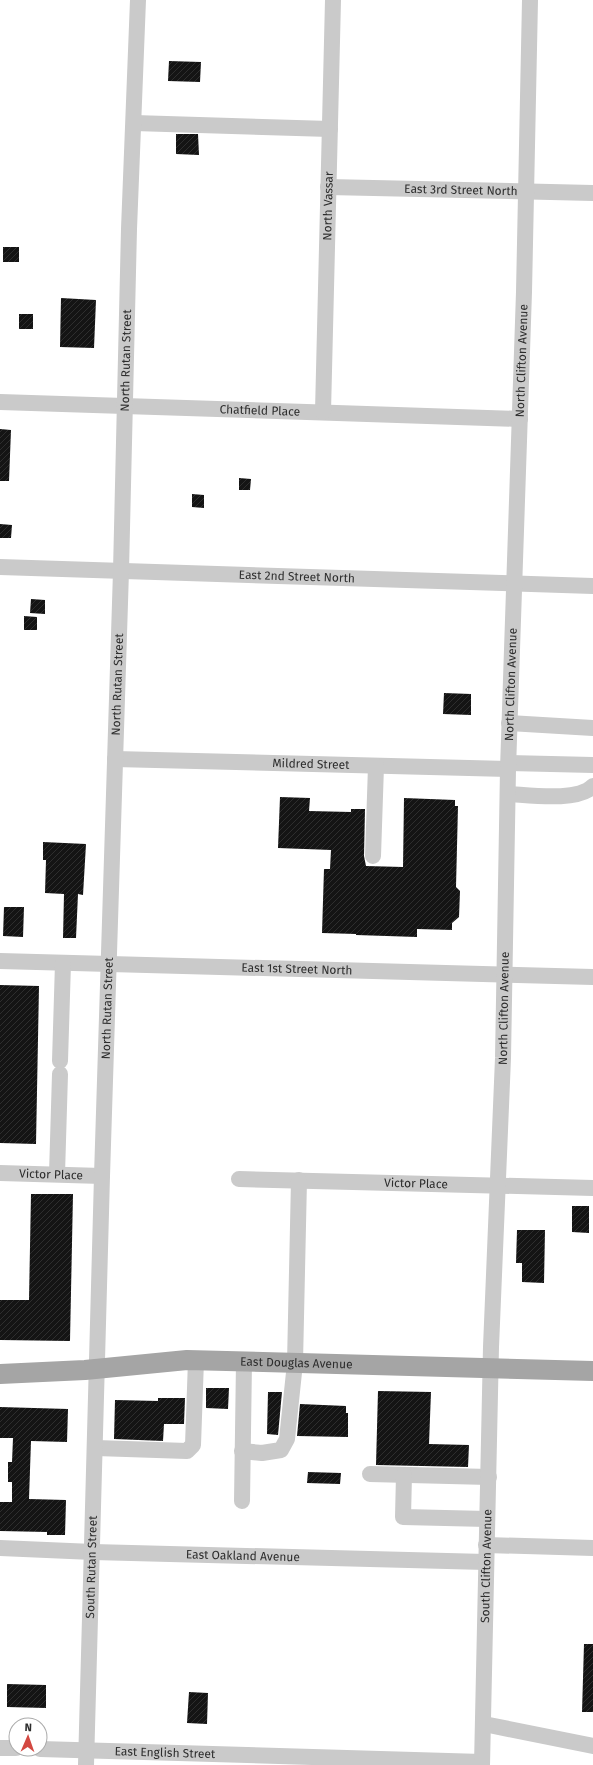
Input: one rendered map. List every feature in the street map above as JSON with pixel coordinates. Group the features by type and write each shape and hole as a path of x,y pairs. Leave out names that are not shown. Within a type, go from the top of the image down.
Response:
{"main road":[{"name":"East Douglas Avenue","path":"0,1374 196,1360 593,1371"}],"street":[{"name":"North Rutan Street","path":"98,1368 108,964 121,571 129,229 138,0"},
{"name":"North Vassar","path":"323,412 333,0"},
{"name":"North Clifton Avenue","path":"491,1368 504,974 509,723 520,419 530,0"},
{"path":"134,123 330,129"},
{"name":"East 3rd Street North","path":"328,187 593,193"},
{"name":"Chatfield Place","path":"0,402 520,419"},
{"name":"East 2nd Street North","path":"0,567 593,586"},
{"path":"509,723 593,728"},
{"name":"Mildred Street","path":"115,759 376,766 593,766"},
{"path":"373,856 376,766"},
{"path":"508,794 580,794 593,786"},
{"name":"East 1st Street North","path":"0,961 593,977"},
{"path":"57,1174 63,962"},
{"name":"Victor Place","path":"0,1173 102,1176"},
{"name":"Victor Place","path":"239,1179 593,1188"},
{"path":"242,1450 262,1453 280,1450 287,1438 295,1363 299,1180"},
{"path":"96,1448 187,1451 194,1444 196,1360"},
{"path":"242,1501 244,1362"},
{"name":"South Rutan Street","path":"87,1758 98,1368"},
{"name":"South Clifton Avenue","path":"482,1764 491,1368"},
{"path":"370,1474 489,1477"},
{"path":"404,1474 403,1517 487,1519"},
{"path":"486,1544 593,1548"},
{"name":"East Oakland Avenue","path":"0,1548 93,1552 486,1562"},
{"path":"484,1724 593,1746"},
{"name":"East English Street","path":"48,1751 87,1758 482,1764"}],"building":[{"path":"169,61 201,62 200,82 168,81"},
{"path":"176,134 198,134 199,155 176,154"},
{"path":"3,247 19,247 19,262 3,262"},
{"path":"61,298 96,300 94,348 60,347"},
{"path":"19,314 33,314 33,329 19,329"},
{"path":"0,429 11,430 9,481 0,481"},
{"path":"239,478 251,479 250,490 239,490"},
{"path":"192,494 204,495 204,508 192,507"},
{"path":"0,524 12,525 11,538 0,538"},
{"path":"31,599 45,600 45,614 30,613"},
{"path":"24,616 37,617 37,630 24,630"},
{"path":"444,693 471,694 471,715 443,714"},
{"path":"280,797 310,798 309,811 351,812 351,809 365,809 364,856 366,866 403,867 404,798 455,800 455,806 458,806 456,887 460,891 459,917 452,923 452,930 417,929 417,937 322,933 324,869 330,869 331,850 278,848"},
{"path":"43,842 86,844 83,895 78,894 76,938 63,938 64,894 45,893 46,860 43,860"},
{"path":"4,907 24,907 23,937 3,936"},
{"path":"0,985 39,986 36,1144 0,1143"},
{"path":"31,1194 73,1194 70,1341 0,1340 0,1300 29,1300"},
{"path":"572,1206 589,1206 589,1233 572,1232"},
{"path":"517,1230 545,1230 544,1283 522,1282 522,1263 516,1263"},
{"path":"206,1388 229,1388 228,1409 206,1408"},
{"path":"378,1391 431,1392 429,1444 469,1445 468,1467 376,1465"},
{"path":"268,1392 282,1392 278,1435 267,1434"},
{"path":"158,1398 185,1398 184,1424 164,1424 163,1441 114,1439 115,1400 158,1401"},
{"path":"300,1404 346,1406 346,1413 348,1413 348,1437 297,1436"},
{"path":"0,1407 68,1409 67,1442 31,1441 29,1499 66,1500 65,1535 47,1535 47,1532 0,1531 0,1502 12,1502 12,1482 8,1482 8,1462 12,1462 13,1438 0,1438"},
{"path":"308,1472 341,1473 340,1484 307,1483"},
{"path":"584,1644 593,1644 593,1712 582,1712"},
{"path":"7,1684 46,1685 46,1708 7,1707"},
{"path":"189,1692 208,1693 207,1724 187,1723"}]}
